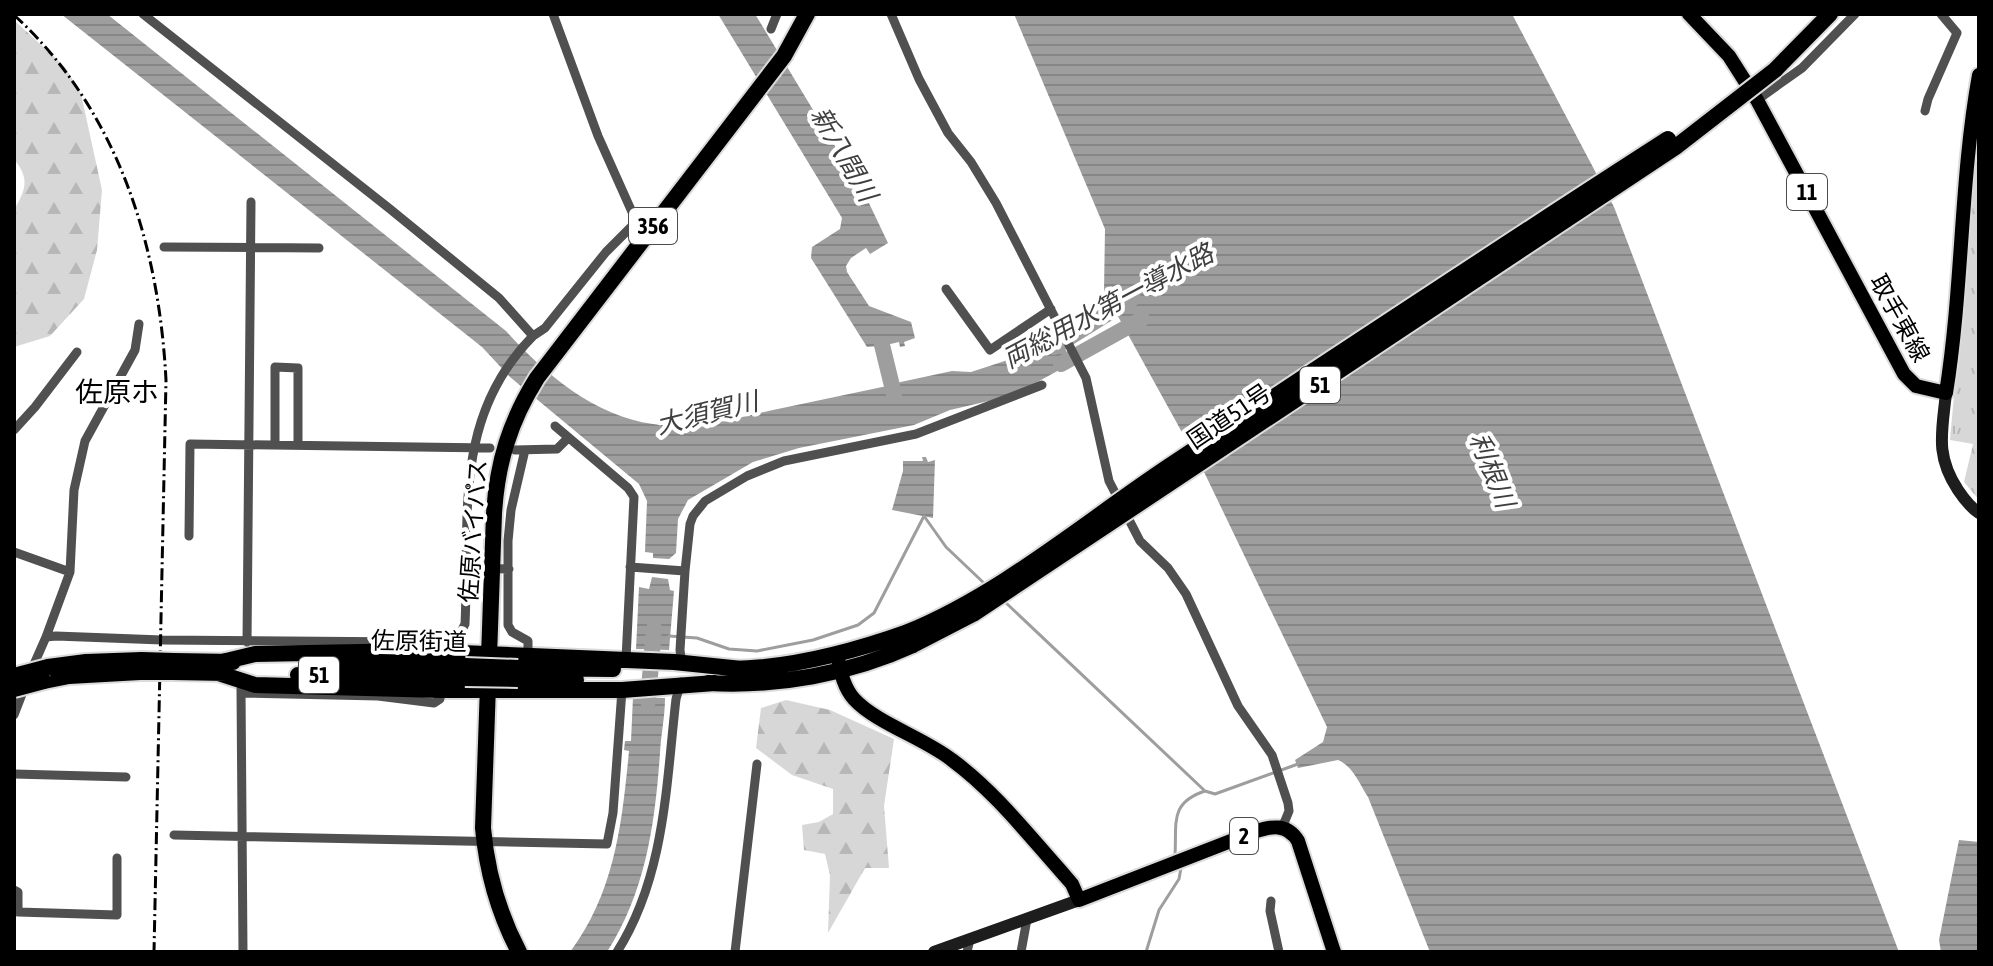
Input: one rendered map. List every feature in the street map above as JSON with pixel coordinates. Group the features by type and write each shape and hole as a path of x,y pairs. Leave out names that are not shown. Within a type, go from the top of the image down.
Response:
{"highway":[{"name":"佐原バイパス","path":"519,952 494,893 484,841 487,690 501,569 498,471 505,442 524,399 549,361 784,56 807,14"},
{"name":"国道51号","path":"910,639 1671,137 1768,63 1816,14"},
{"name":"国道51号","path":"677,675 715,683 778,681 958,623 1690,137 1775,70 1830,14"},
{"path":"220,668 255,654 414,646 490,654 521,667 630,675 677,675"},
{"name":"国道51号","path":"677,675 839,661"},
{"name":"佐原街道","path":"14,689 46,674 86,662 141,666 465,672 521,667 630,675"},
{"path":"220,668 255,685 440,690 487,690 630,675 677,675"},
{"name":"佐原街道","path":"14,676 46,674"}],"main road":[{"name":"取手東線","path":"1689,14 1729,56 1757,100 1904,374 1916,386 1946,393 1957,318 1968,157 1979,75"},
{"path":"839,661 847,688 863,706 929,743 971,775 1072,884 1079,900"},
{"name":"2","path":"1079,900 1254,832 1282,828 1298,841 1334,952"}],"street":[{"path":"143,14 499,298 531,339"},
{"path":"46,637 414,646 454,640 461,634 465,624 468,498 474,447 484,409 497,380 531,339 545,328 606,252 649,230 604,150 553,14"},
{"path":"771,29 777,14"},
{"path":"891,14 919,79 948,133 971,162 996,203 1078,362 1090,390 1107,477 1140,541 1168,568 1186,594 1238,706 1272,755 1287,796 1289,811 1282,828"},
{"path":"1757,100 1802,68 1855,14"},
{"path":"1925,111 1957,33 1941,14"},
{"path":"247,640 251,202"},
{"path":"164,247 319,248"},
{"path":"946,289 990,350 1051,309"},
{"path":"14,715 70,572 74,490 85,441 135,350 139,324"},
{"path":"14,430 77,352"},
{"path":"275,444 275,367 298,368 298,445"},
{"path":"617,952 643,902 659,847 693,516 705,501 747,476 795,459 916,434 1042,385"},
{"path":"1946,393 1943,463 1963,497 1979,513"},
{"path":"174,835 607,844 630,675 630,567 634,497 628,488 555,426"},
{"path":"521,667 528,641 512,632 508,625 501,569 520,450 557,449 568,438"},
{"path":"189,536 190,444 490,448"},
{"path":"14,552 70,572"},
{"path":"630,567 685,571"},
{"path":"467,568 501,569"},
{"path":"243,952 241,691 378,696 434,703 440,699 440,690"},
{"path":"735,952 757,764"},
{"path":"14,774 126,777"},
{"path":"14,890 18,892 18,912 117,915 117,858"},
{"path":"934,952 969,945 1079,900"},
{"path":"1271,901 1270,911 1279,952"},
{"path":"1021,952 1027,919"}],"green space":[{"path":"14,20 65,67 81,94 102,190 97,250 84,299 50,336 14,347 14,210 21,196 24,178 14,159"},
{"path":"1975,161 1979,161 1979,500 1964,482 1973,444 1950,440"},
{"path":"786,700 830,710 894,739 884,806 889,868 865,868 828,933 830,875 825,854 804,850 802,825 819,822 833,814 833,789 792,775 756,748 761,708"}],"water":[{"path":"61,14 107,14 506,331 554,377 610,412 653,424 683,426 728,420 887,386 887,382 894,380 896,383 952,371 971,372 1017,357 1059,336 1072,363 1030,386 993,400 950,410 914,425 799,448 753,462 688,500 678,519 676,553 669,559 653,558 653,553 645,552 647,501 639,484 510,377 482,347"},
{"path":"718,14 755,14 867,199 888,243 870,254 866,248 851,258 846,266 869,306 911,322 915,338 904,342 905,346 900,347 899,342 886,345 890,363 884,365 879,346 867,347 811,258 812,247 840,229 842,218"},
{"name":"利根川","path":"1014,14 1512,14 1614,207 1899,952 1430,952 1368,797 1356,776 1338,760 1298,768 1295,760 1323,742 1327,727 1205,474 1104,291 1105,229"},
{"path":"922,457 926,457 928,462 935,460 933,518 892,510 903,461 923,461"},
{"path":"652,577 668,579 670,590 674,591 669,650 636,649 639,587 649,589"},
{"path":"633,697 665,698 655,805 640,881 607,952 570,952 597,905 614,856 629,751 624,750 625,741 631,741"},
{"path":"1959,840 1979,842 1979,952 1941,952 1939,940"}],"waterway":[{"name":"大須賀川","path":"1054,347 1133,298"},
{"name":"両総用水第一導水路","path":"1061,364 1142,319"},
{"name":"新八間川","path":"882,345 894,394"},
{"path":"669,636 697,638 729,649 757,651 813,640 858,625 874,613 924,516 946,547 986,585"},
{"path":"1004,601 1205,791 1215,794 1298,764"},
{"name":"両総用水第一導水路","path":"648,701 654,628"},
{"path":"1175,855 1180,808 1193,796 1205,791"},
{"path":"1146,952 1159,910 1179,879 1181,868"}],"railway":[{"path":"14,15 50,52 106,136 142,230 162,329 166,380 154,952"}],"district":[{"name":"佐原ホ","path":"117,392"}]}
